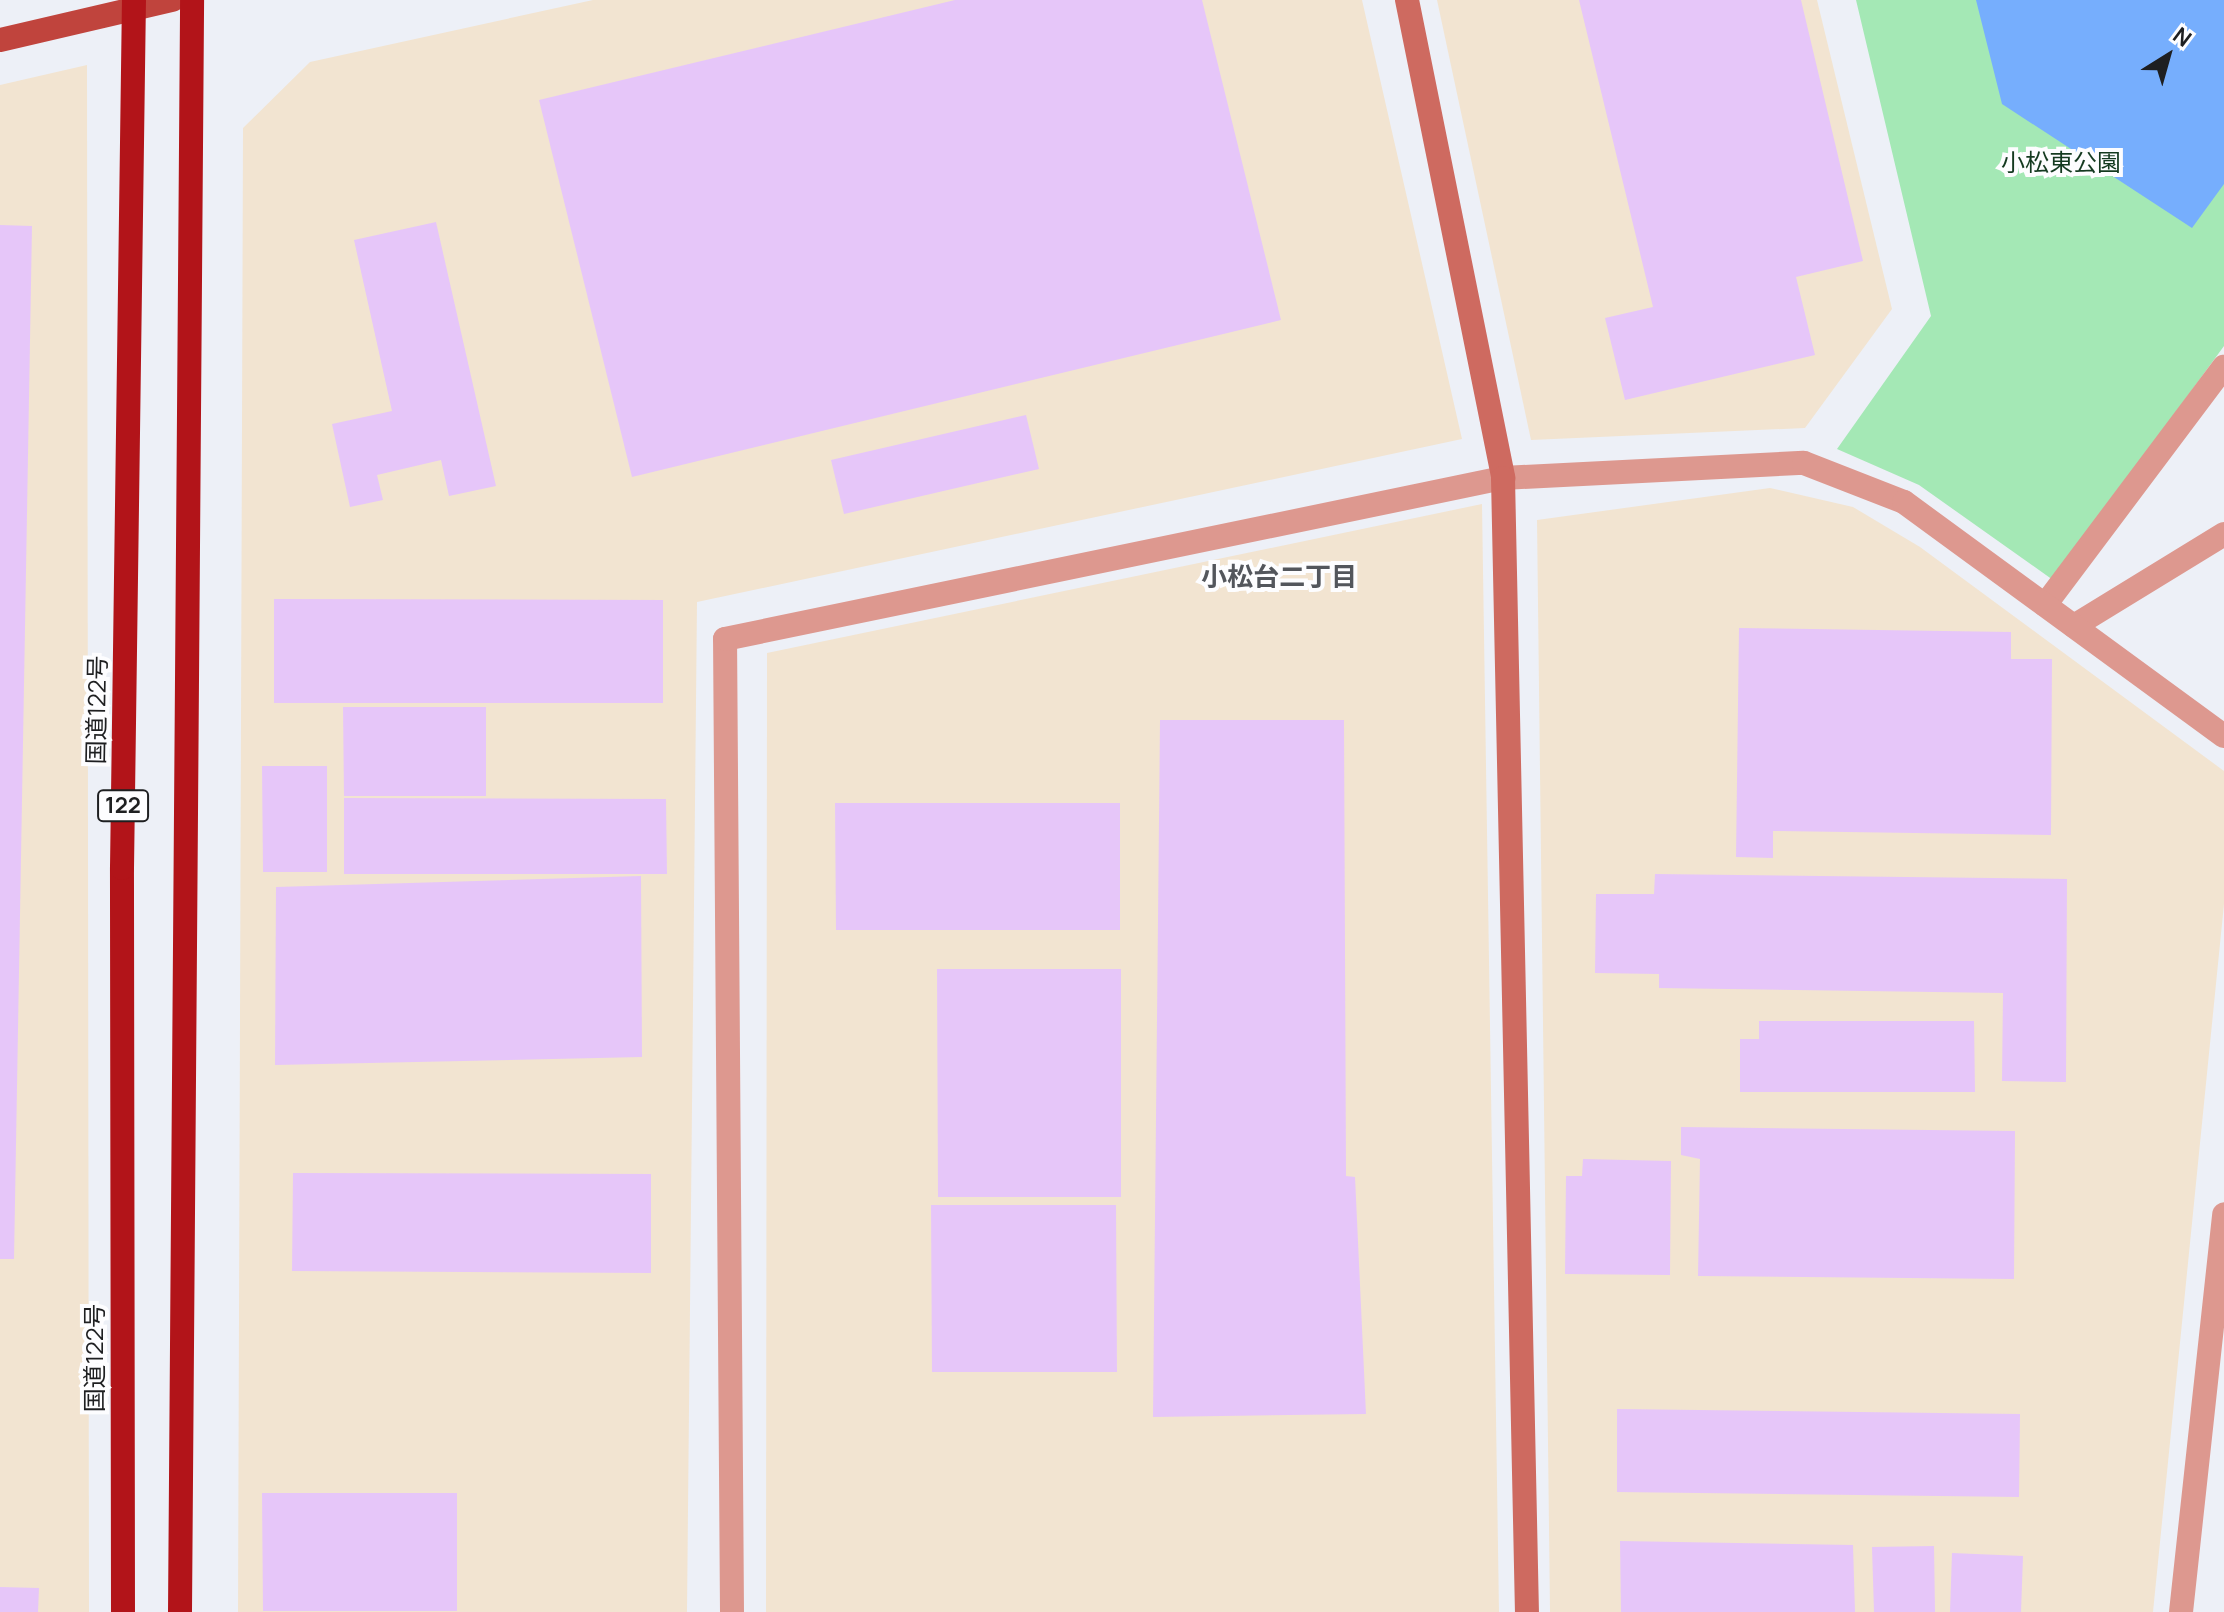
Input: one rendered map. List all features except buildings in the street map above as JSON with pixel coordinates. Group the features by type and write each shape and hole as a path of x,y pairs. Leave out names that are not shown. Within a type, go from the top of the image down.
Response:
{"highway":[{"path":"180,1612 192,0"},
{"name":"国道122号","path":"123,1612 122,868 135,4"}],"main road":[{"path":"0,40 135,4 172,0"}],"street":[{"path":"1407,0 1503,478 1527,1612"},
{"path":"2045,605 2224,367"},
{"path":"732,1612 725,639 1503,478 1804,463 1904,502 2224,736"},
{"path":"2074,626 2224,534"},
{"path":"2181,1612 2224,1214"}],"shaded area":[{"path":"593,0 1362,0 1462,439 697,602 687,1612 238,1612 243,128 310,62"},
{"path":"1437,0 1817,0 1892,309 1805,428 1531,440"},
{"path":"87,65 89,1612 0,1612 0,85"},
{"path":"1770,488 1853,507 1920,547 2224,771 2224,904 2153,1612 1550,1612 1537,520"},
{"path":"1482,504 1499,1612 766,1612 767,653"}],"green space":[{"name":"小松東公園","path":"1856,0 2224,0 2224,346 2053,580 1919,485 1837,449 1931,316"}],"water":[{"path":"1976,0 2224,0 2224,184 2192,228 2002,104"}],"district":[{"name":"小松台二丁目","path":"1279,577"}]}
